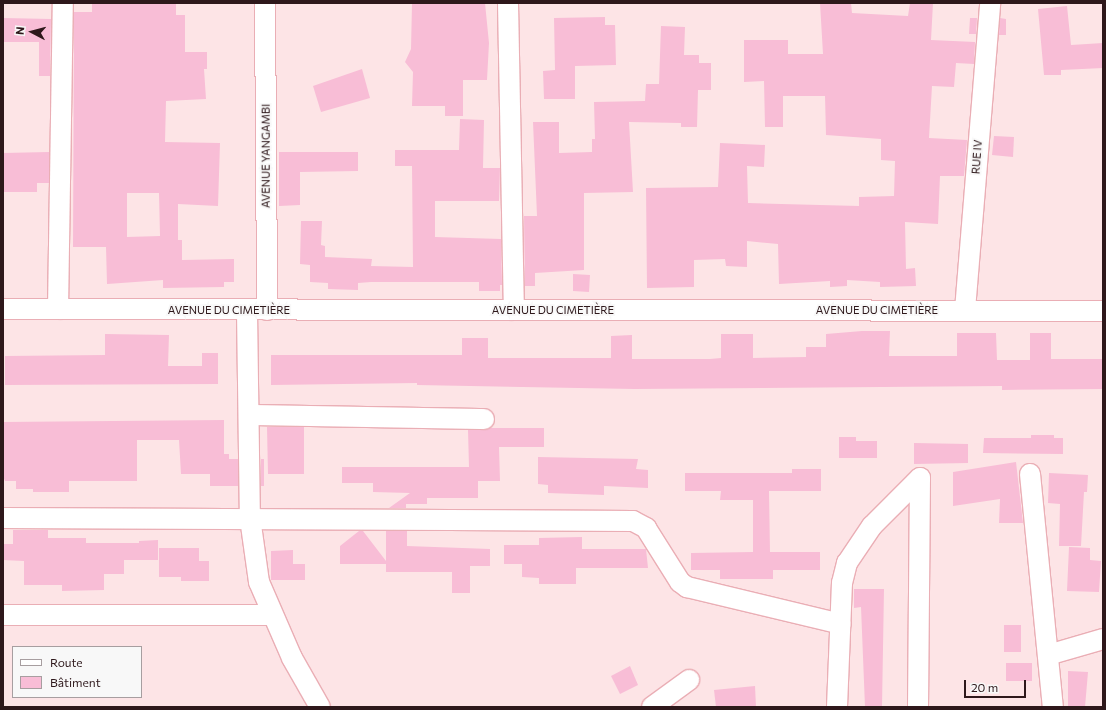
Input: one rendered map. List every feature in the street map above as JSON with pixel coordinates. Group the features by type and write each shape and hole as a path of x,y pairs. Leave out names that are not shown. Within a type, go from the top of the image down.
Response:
{"street":[{"path":"58,310 63,3"},
{"name":"AVENUE YANGAMBI","path":"265,3 267,310"},
{"path":"508,3 514,310"},
{"name":"RUE IV","path":"965,310 990,3"},
{"name":"AVENUE DU CIMETIÈRE","path":"3,309 247,311 1103,311"},
{"path":"247,311 250,518 260,582 272,615 320,707"},
{"path":"249,415 484,419"},
{"path":"1030,474 1053,707"},
{"path":"837,707 842,583 847,563 872,526 920,478 918,707"},
{"path":"3,518 633,520 646,528 680,582 687,587 841,624"},
{"path":"3,615 272,615"},
{"path":"1048,655 1103,639"},
{"path":"652,707 689,680"}],"building":[{"path":"92,3 176,3 176,15 185,15 185,52 207,52 207,69 204,69 206,99 166,101 165,142 220,143 218,206 178,204 178,240 182,240 182,260 234,259 234,282 224,282 224,287 163,288 163,280 107,284 106,247 73,247 74,12 92,12","holes":["127,193 159,193 160,236 127,237"]},
{"path":"485,3 489,43 487,80 463,80 463,116 445,116 445,106 412,106 413,72 405,62 411,49 412,4"},
{"path":"820,3 851,3 852,13 908,16 910,3 933,3 931,40 975,42 974,64 956,63 954,87 932,86 929,138 967,140 964,176 940,176 938,224 905,222 906,269 915,268 916,286 880,287 880,282 847,280 847,286 830,287 830,281 779,284 778,244 747,241 747,267 726,266 725,259 694,260 694,287 647,288 646,188 718,187 720,143 765,145 764,167 747,166 748,203 859,206 859,197 894,196 895,161 881,160 881,139 826,135 825,96 783,96 783,127 765,127 764,81 744,82 744,40 788,40 788,54 823,54"},
{"path":"1067,6 1071,45 1103,43 1103,68 1061,70 1061,75 1044,75 1038,9"},
{"path":"605,17 605,25 615,25 616,65 575,66 575,99 544,99 543,71 555,70 554,18"},
{"path":"3,18 51,19 50,76 39,76 39,42 3,42"},
{"path":"970,18 977,18 976,34 969,34"},
{"path":"1000,18 1006,19 1006,35 999,35"},
{"path":"661,26 685,27 684,55 699,55 699,63 711,63 711,90 698,90 697,127 681,127 681,123 629,122 633,192 584,193 584,270 535,273 535,286 525,286 524,216 537,216 533,122 559,122 559,153 592,152 592,139 595,139 594,102 645,101 646,84 659,84"},
{"path":"362,69 370,98 321,112 313,86"},
{"path":"460,119 484,120 483,168 500,168 499,201 435,201 435,237 501,239 502,285 500,285 500,291 479,291 479,282 371,282 358,283 358,290 328,289 328,283 310,282 310,265 300,264 301,221 322,221 321,245 325,246 325,257 372,259 371,266 413,267 412,166 395,166 395,150 459,150"},
{"path":"994,136 1014,137 1013,157 992,155"},
{"path":"49,152 49,183 37,183 37,192 3,192 3,153"},
{"path":"279,152 358,152 358,171 300,172 300,205 279,206"},
{"path":"573,274 590,275 589,292 573,291"},
{"path":"862,331 890,331 889,356 957,356 957,333 996,333 997,360 1030,360 1030,333 1051,333 1051,359 1103,359 1103,389 1002,390 1002,386 635,389 417,385 417,383 271,385 271,355 462,355 462,338 488,338 488,358 611,358 611,336 632,335 632,359 710,359 721,358 721,334 753,334 753,358 806,357 806,347 826,347 826,334"},
{"path":"105,334 169,335 168,366 202,366 202,353 218,353 218,384 5,385 5,356 105,355"},
{"path":"224,420 224,454 229,454 229,459 238,459 238,486 210,486 210,474 181,474 179,440 137,440 137,481 69,481 69,492 33,492 33,489 16,489 16,481 5,481 3,476 3,422"},
{"path":"267,427 304,427 304,474 268,474"},
{"path":"491,428 544,428 544,447 499,447 500,481 478,481 478,498 427,498 427,504 406,504 406,508 389,508 410,493 373,492 373,483 342,483 342,467 469,467 468,430"},
{"path":"1031,435 1054,435 1054,438 1063,438 1063,454 983,453 984,438 1031,438"},
{"path":"839,437 856,437 856,441 877,441 877,458 839,458"},
{"path":"914,443 968,444 968,463 914,464"},
{"path":"538,457 638,459 636,469 648,470 648,488 604,486 604,495 548,493 548,485 538,484"},
{"path":"261,459 264,459 264,486 261,486"},
{"path":"1016,462 1023,523 999,523 1000,499 953,506 953,472"},
{"path":"792,469 821,469 821,491 769,491 770,552 820,552 820,570 773,570 773,579 720,579 720,570 691,570 691,553 753,552 753,500 720,500 721,491 685,491 685,473 792,473"},
{"path":"1049,473 1088,475 1087,492 1084,492 1081,546 1059,546 1060,504 1048,503"},
{"path":"13,530 48,530 48,538 86,538 86,543 139,543 139,541 158,540 158,560 124,560 124,574 104,574 104,590 62,591 62,585 24,585 24,561 3,560 3,544 13,544"},
{"path":"359,531 363,531 386,561 386,531 407,531 407,546 490,549 490,566 470,566 470,593 452,593 452,572 386,572 386,564 340,564 340,546"},
{"path":"582,537 582,549 646,549 648,568 576,568 576,584 539,584 539,578 522,577 522,564 504,564 504,545 539,545 539,538"},
{"path":"1069,547 1090,548 1090,560 1101,561 1099,592 1067,591"},
{"path":"159,548 199,548 199,561 209,561 209,581 181,581 181,577 159,577"},
{"path":"293,550 293,564 305,564 305,580 271,580 271,551"},
{"path":"854,589 884,589 882,707 865,707 861,607 854,608"},
{"path":"1004,625 1021,625 1021,652 1004,652"},
{"path":"1006,663 1032,663 1032,681 1006,681"},
{"path":"630,666 638,685 620,694 611,676"},
{"path":"1068,671 1088,672 1085,707 1068,707"},
{"path":"755,686 756,707 716,707 714,690"}]}
